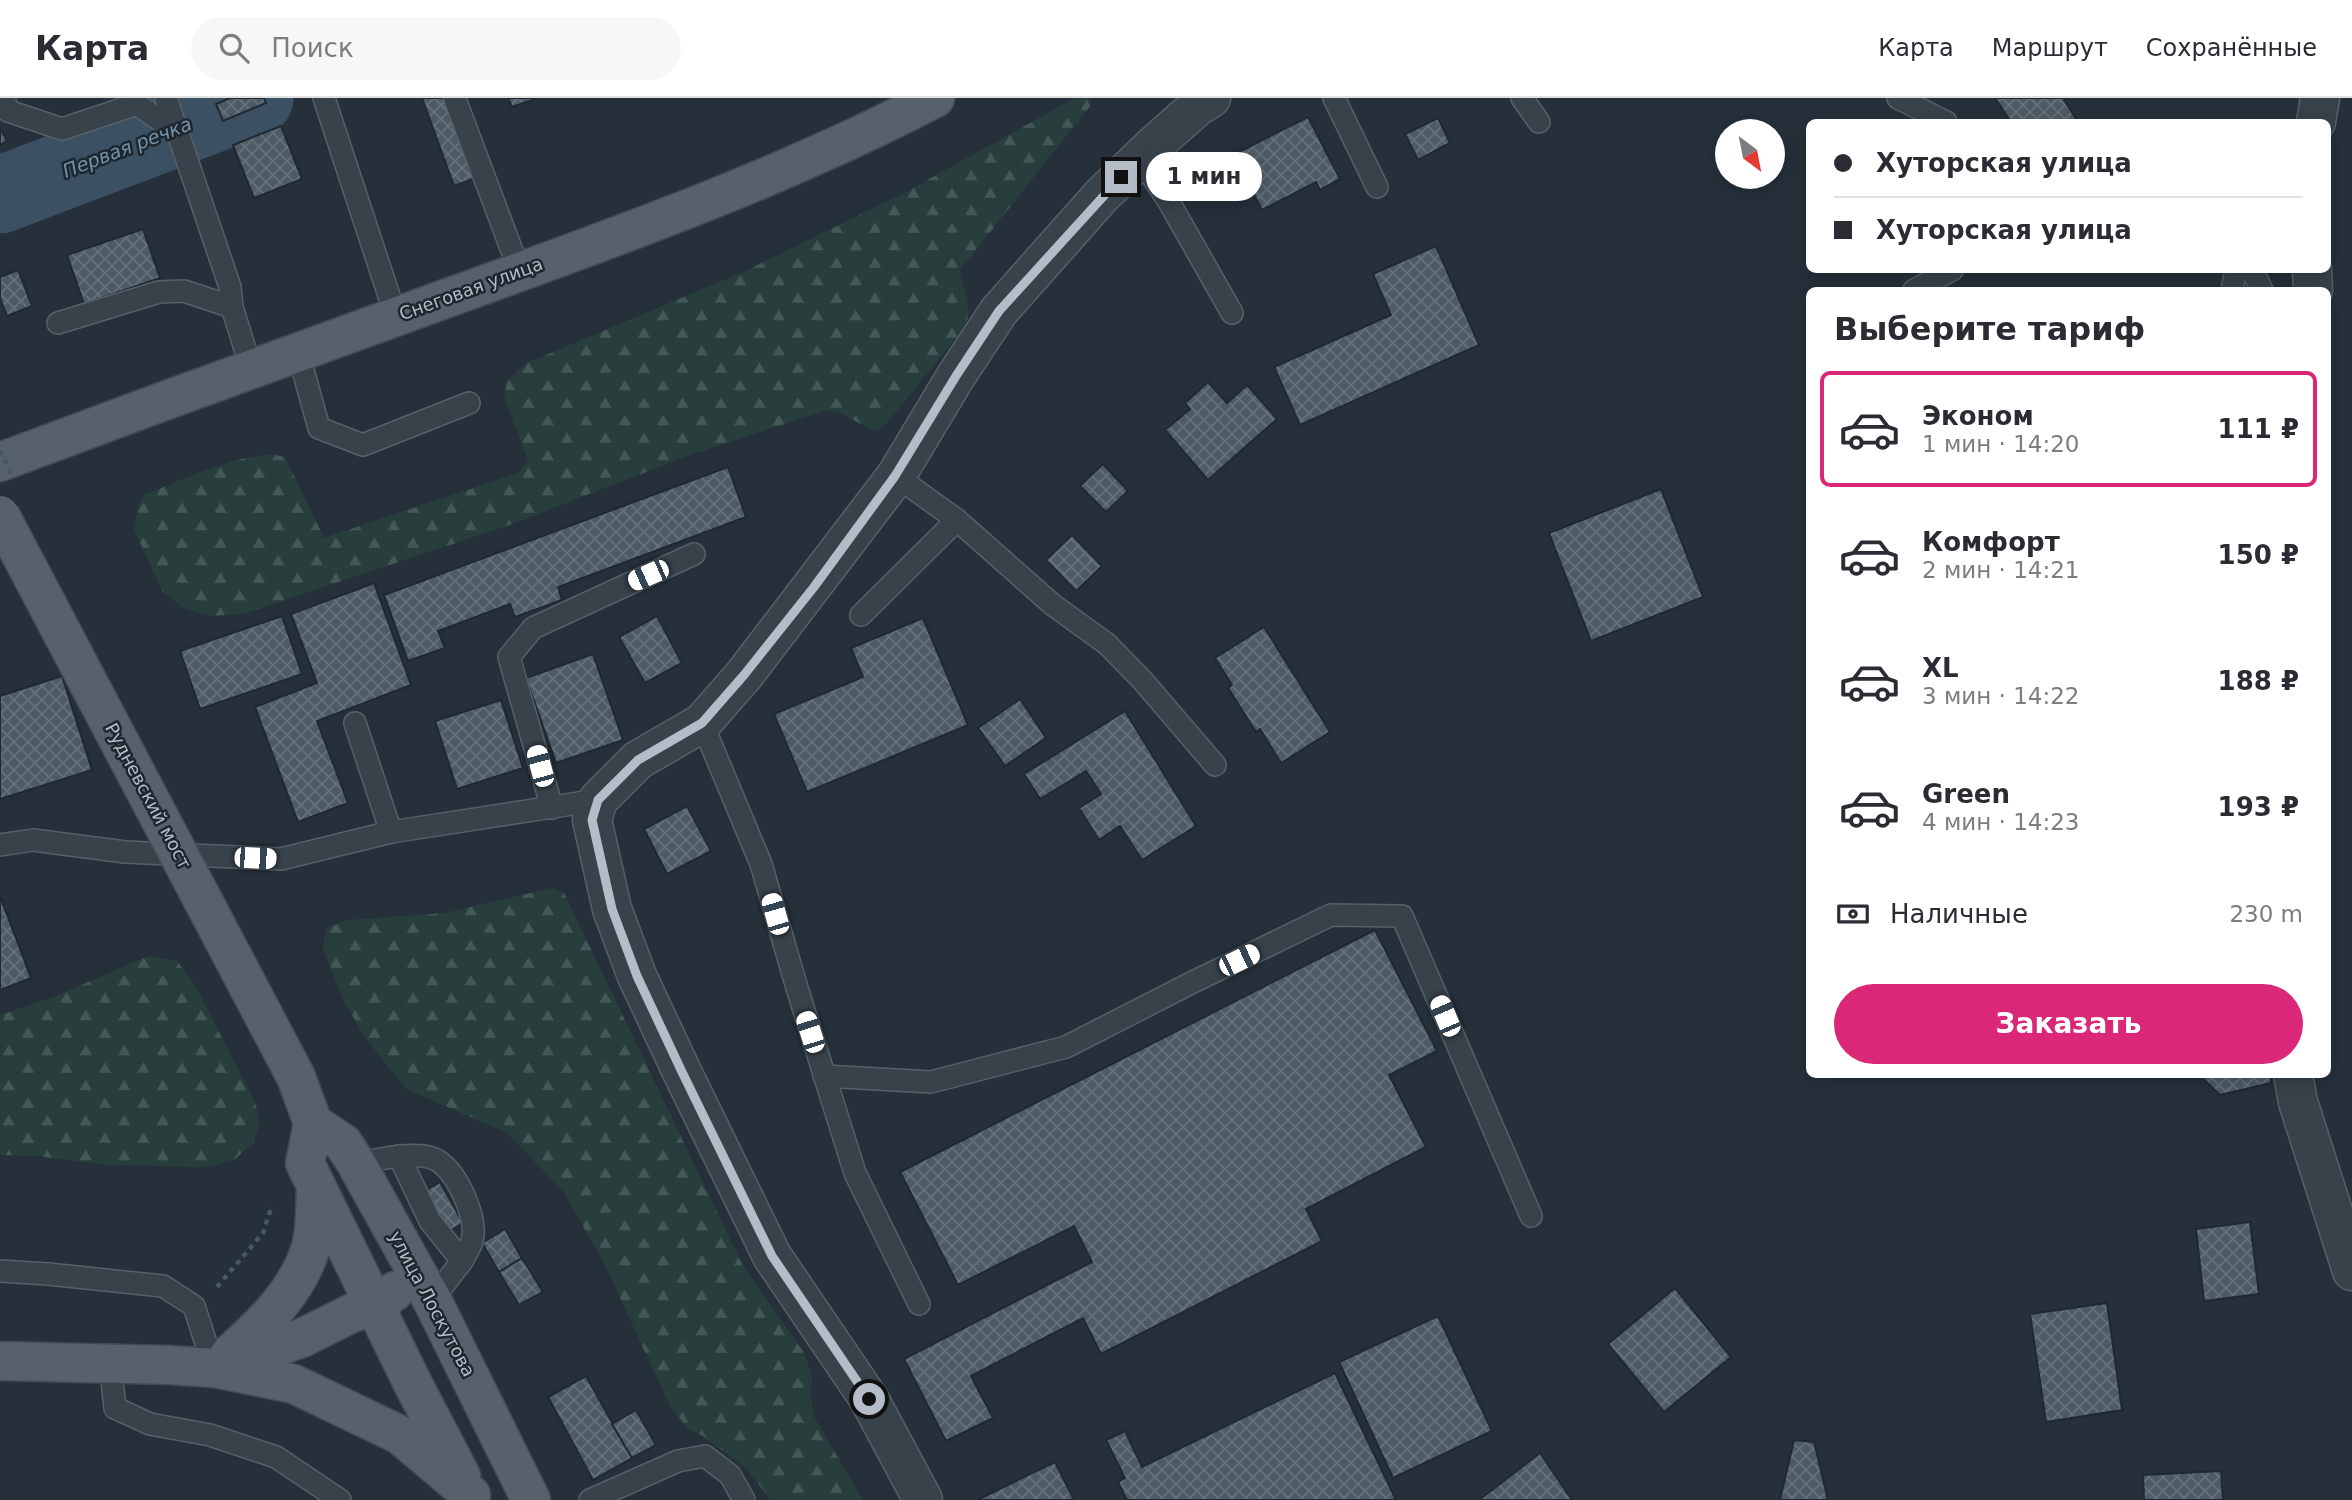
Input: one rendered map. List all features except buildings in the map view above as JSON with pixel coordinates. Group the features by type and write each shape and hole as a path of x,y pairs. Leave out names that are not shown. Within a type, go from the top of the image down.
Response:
{"main road":[{"name":"Снеговая улица","path":"0,462 697,205 862,136 935,98"},
{"name":"Рудневский мост","path":"0,515 296,1077 313,1124"},
{"name":"улица Лоскутова","path":"313,1124 343,1143 356,1163 425,1288 531,1500"},
{"path":"313,1124 305,1163 472,1498"},
{"path":"214,1368 270,1319 298,1279 312,1245 316,1186"},
{"path":"214,1368 302,1338 352,1313 425,1288"},
{"path":"0,1361 110,1362 214,1368 294,1384 400,1435 472,1498"}],"street":[{"path":"923,1500 869,1399 772,1256 642,988 612,909 592,820 598,800 638,760 702,723 744,675 814,587 895,476 999,311 1102,195 1198,106 1211,98"},
{"path":"2316,119 2320,98"},
{"path":"2294,1078 2298,1102 2352,1271"}],"lane":[{"path":"4,98 8,111 62,130 137,104 176,132"},
{"path":"166,98 230,287 232,307 251,368"},
{"path":"1334,98 1377,187"},
{"path":"1522,98 1539,122"},
{"path":"1898,98 1940,119"},
{"path":"455,99 520,272"},
{"path":"326,105 396,317"},
{"path":"1140,158 1169,202 1232,313"},
{"path":"1920,287 1946,273"},
{"path":"58,323 159,292 184,291 232,307"},
{"path":"298,352 319,428 363,445 469,403"},
{"path":"895,476 957,520 1053,605 1107,644 1143,681 1215,765"},
{"path":"861,615 957,520"},
{"path":"552,808 509,657 533,628 694,554"},
{"path":"355,723 391,832"},
{"path":"702,723 761,864 855,1173 919,1304"},
{"path":"0,845 33,840 125,852 281,859 391,832 598,800"},
{"path":"824,1076 931,1082 1066,1047 1331,915 1402,916 1531,1216"},
{"path":"356,1163 419,1155 441,1162 457,1182 474,1218 472,1241 462,1261 425,1288"},
{"path":"399,1156 429,1221 462,1261"},
{"path":"0,1271 163,1286 194,1307 214,1368"},
{"path":"110,1362 116,1408 150,1424 210,1434 276,1457 340,1500"},
{"path":"590,1500 678,1461 705,1456 730,1475 744,1500"}],"green space":[{"path":"1075,98 1090,98 1091,105 960,270 969,311 966,326 883,428 873,431 845,415 828,410 693,454 504,527 243,614 210,616 185,609 162,591 134,529 138,507 145,494 235,461 254,456 285,457 324,538 518,473 528,461 504,396 507,381 527,363 743,272 902,194"},
{"path":"552,888 564,893 742,1264 803,1351 812,1374 813,1415 863,1500 771,1500 745,1467 703,1436 688,1429 670,1406 603,1261 563,1191 507,1133 406,1089 369,1043 345,1004 323,949 326,928 348,920 445,913"},
{"path":"148,956 177,961 195,985 255,1102 260,1122 254,1142 234,1160 209,1167 110,1165 36,1156 0,1155 0,1015 54,997"}],"waterway":[{"name":"Первая речка","path":"0,195 255,98"}],"route":[{"path":"869,1399 772,1256 682,1072 637,976 612,909 592,820 598,800 638,760 702,723 744,675 814,587 895,476 999,311 1121,177"}]}
